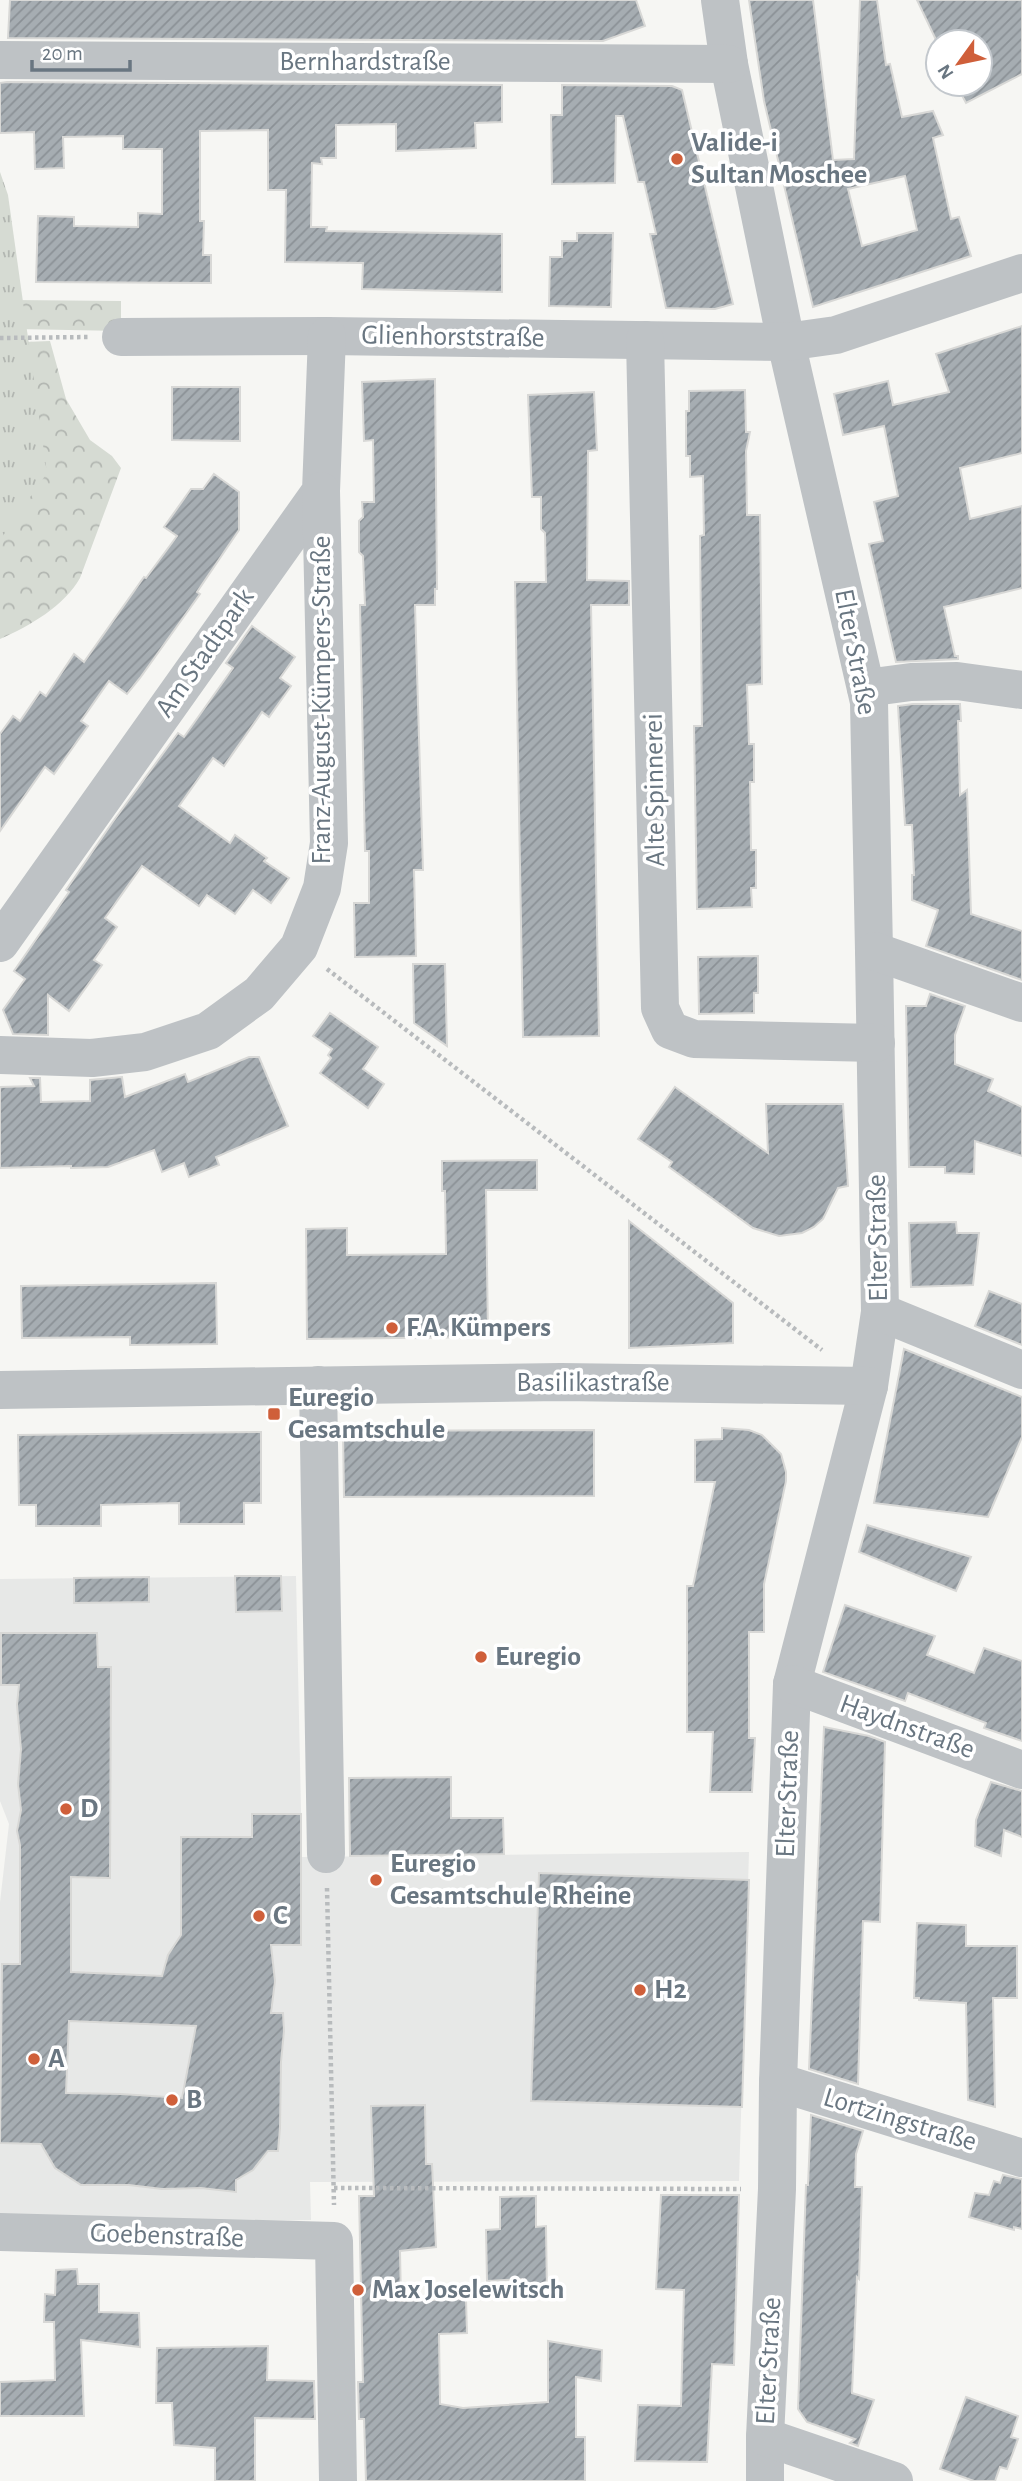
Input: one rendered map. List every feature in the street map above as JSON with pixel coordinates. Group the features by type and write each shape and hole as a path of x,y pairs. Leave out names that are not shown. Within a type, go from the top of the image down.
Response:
{"street":[{"name":"Elter Straße","path":"720,0 729,64 786,342 869,702 876,1043 880,1312 869,1386 792,1684 778,2082 777,2189 765,2481"},
{"name":"Bernhardstraße","path":"0,60 729,64"},
{"name":"Glienhorststraße","path":"121,337 327,336 786,342 836,335 1022,273"},
{"path":"321,491 327,336"},
{"name":"Alte Spinnerei","path":"645,340 660,1008 670,1030 694,1039 876,1043"},
{"name":"Am Stadtpark","path":"0,943 321,491"},
{"name":"Franz-August-Kümpers-Straße","path":"0,1055 92,1058 145,1052 208,1031 260,994 299,947 322,888 329,843 321,491"},
{"path":"866,688 911,682 957,681 1022,690"},
{"path":"874,951 1022,1003"},
{"path":"880,1312 1022,1370"},
{"name":"Basilikastraße","path":"0,1390 575,1382 869,1386"},
{"path":"318,1384 326,1854"},
{"name":"Haydnstraße","path":"792,1684 1022,1769"},
{"name":"Lortzingstraße","path":"778,2082 1022,2158"},
{"name":"Goebenstraße","path":"0,2232 334,2241"},
{"path":"334,2241 338,2481"},
{"path":"765,2437 894,2481"}],"path":[{"path":"0,338 121,337"},
{"path":"299,947 825,1352"},
{"path":"326,1854 334,2241"},
{"path":"334,2188 777,2189"}],"shaded area":[{"name":"Euregio Gesamtschule Rheine","path":"296,1576 302,1857 749,1852 739,2181 310,2182 311,2220 27,2224 0,2222 0,1902 9,1824 0,1801 0,1579"}],"green space":[{"path":"0,172 8,195 47,473 0,540"},
{"path":"0,278 12,300 121,301 121,331 16,329"},
{"path":"50,341 66,399 90,440 112,456 121,468 80,578 73,588 45,614 0,639 0,343"}],"building":[{"path":"10,0 636,0 645,26 603,41 8,38"},
{"path":"749,0 813,0 833,160 854,159 860,0 877,0 886,65 890,64 902,117 933,111 943,135 933,138 951,219 959,217 971,256 813,307 764,101","holes":["905,176 917,230 862,246 848,189"]},
{"path":"917,0 1022,0 1022,74 994,88 994,28 930,28"},
{"path":"0,83 502,85 502,122 475,123 476,148 396,151 396,124 336,125 336,158 321,158 322,164 312,163 311,227 327,227 326,231 502,234 502,292 362,289 363,263 285,262 286,190 268,190 268,130 200,131 200,221 204,221 203,255 211,255 211,283 36,282 38,216 74,217 74,226 138,227 138,213 162,214 162,149 123,149 123,136 63,137 64,168 35,169 34,132 0,133"},
{"path":"562,85 672,86 682,90 733,304 715,309 666,308 650,234 656,234 644,182 638,182 623,116 616,116 615,183 552,184 551,115 562,115"},
{"path":"963,98 976,98 966,103"},
{"path":"577,233 613,233 611,307 549,306 550,257 562,257 562,241 577,241"},
{"path":"1022,326 1022,453 960,468 970,519 1022,506 1022,588 944,607 955,656 958,656 958,659 896,662 869,544 883,541 874,502 898,496 884,426 843,435 834,394 888,381 893,405 949,392 936,354"},
{"path":"435,379 437,589 435,605 415,605 423,870 414,870 416,956 355,957 354,903 369,903 369,851 365,851 360,605 365,605 363,556 359,552 359,521 363,517 362,502 374,502 373,440 364,441 362,382"},
{"path":"172,387 240,387 240,441 172,440"},
{"path":"745,390 746,432 750,432 746,451 747,515 760,515 762,684 747,685 749,744 754,744 754,782 750,782 751,850 756,850 756,888 751,888 752,907 697,909 694,726 702,726 700,536 704,535 703,476 690,477 690,456 686,456 686,411 689,411 689,391"},
{"path":"594,392 597,450 588,451 587,580 629,581 629,605 591,605 599,1036 523,1037 515,582 546,582 541,497 532,497 528,395"},
{"path":"214,474 239,492 239,530 197,592 200,594 140,678 127,694 109,681 81,721 88,726 54,774 45,767 0,831 0,734 13,716 20,721 40,692 46,696 74,654 84,662 144,577 146,578 177,536 164,527 191,489 203,489"},
{"path":"252,626 295,657 280,678 291,686 269,717 262,712 224,766 213,758 179,806 230,843 235,835 267,858 264,861 289,878 271,903 253,890 235,914 207,895 199,906 142,866 105,918 117,927 94,960 102,965 69,1011 48,995 48,1035 13,1034 3,1010 25,979 14,971 69,892 66,890 112,823 178,733 184,737 233,668 226,663"},
{"path":"960,704 960,795 967,790 971,914 1022,931 1022,980 926,946 938,910 912,900 912,825 905,825 898,706"},
{"path":"758,956 758,993 754,993 754,1013 699,1014 698,957"},
{"path":"413,964 445,964 447,1046 414,1023"},
{"path":"930,994 965,1006 955,1035 955,1064 993,1079 988,1091 1022,1107 1022,1156 975,1141 974,1174 945,1173 945,1167 909,1167 906,1006 926,1006"},
{"path":"330,1013 378,1047 363,1069 384,1084 368,1108 320,1073 331,1058 328,1055 332,1049 313,1036"},
{"path":"249,1057 259,1057 288,1126 216,1157 219,1165 189,1177 184,1163 162,1172 154,1150 108,1167 0,1168 0,1087 34,1086 30,1078 40,1078 41,1102 90,1101 90,1080 122,1077 125,1097 185,1074 188,1082"},
{"path":"675,1087 768,1153 766,1104 843,1104 848,1186 838,1188 823,1219 802,1233 779,1236 753,1228 669,1167 672,1162 638,1139"},
{"path":"537,1160 537,1190 486,1190 488,1337 307,1339 306,1229 347,1228 347,1255 446,1254 442,1161"},
{"path":"629,1221 733,1303 733,1343 629,1348"},
{"path":"956,1222 957,1233 979,1233 973,1285 911,1287 909,1223"},
{"path":"216,1283 217,1344 130,1345 130,1337 22,1338 21,1286"},
{"path":"989,1291 1022,1304 1022,1345 975,1326"},
{"path":"904,1349 1022,1397 1022,1437 988,1517 874,1503"},
{"path":"722,1428 749,1430 762,1435 781,1454 786,1472 764,1584 764,1632 749,1632 749,1738 755,1738 752,1792 710,1792 713,1732 687,1732 687,1586 693,1586 715,1482 695,1482 695,1440 722,1439"},
{"path":"594,1430 594,1496 344,1497 343,1431"},
{"path":"261,1432 261,1503 244,1503 244,1524 179,1524 179,1503 101,1505 101,1526 36,1526 36,1505 19,1505 18,1435"},
{"path":"867,1525 971,1557 956,1591 859,1552"},
{"path":"235,1576 281,1576 282,1611 236,1612"},
{"path":"149,1577 149,1602 74,1603 74,1578"},
{"path":"845,1605 935,1636 927,1655 974,1673 984,1648 1022,1661 1022,1741 984,1728 986,1723 908,1693 905,1701 823,1672"},
{"path":"1,1633 97,1633 98,1667 111,1667 110,1878 71,1877 71,1972 162,1976 168,1955 181,1935 181,1837 252,1837 252,1814 301,1814 301,1945 271,1945 275,1981 271,2013 283,2013 284,2031 278,2151 268,2151 253,2170 236,2180 236,2192 201,2188 81,2185 55,2168 41,2144 0,2143 2,1964 20,1964 20,1845 17,1831 21,1810 18,1784 21,1749 17,1705 19,1685 1,1685","holes":["69,2021 196,2026 182,2098 66,2093"]},
{"path":"824,1727 885,1742 880,1922 863,1921 858,2084 809,2069"},
{"path":"451,1777 451,1818 503,1818 504,1854 350,1856 349,1778"},
{"path":"991,1782 1022,1791 1022,1837 1004,1830 1001,1856 975,1846 976,1820"},
{"name":"H2","path":"539,1873 749,1880 742,2107 531,2101"},
{"path":"917,1923 966,1925 966,1946 1017,1946 1017,1998 993,1998 995,2107 968,2100 966,2003 914,1998"},
{"path":"425,2105 426,2164 432,2164 436,2247 400,2251 401,2301 466,2299 467,2333 439,2334 440,2404 463,2408 548,2402 548,2341 602,2350 601,2381 576,2377 576,2437 585,2437 585,2481 366,2481 364,2419 359,2419 358,2382 363,2382 359,2196 374,2196 371,2106"},
{"path":"811,2115 863,2131 856,2154 855,2187 862,2187 852,2393 874,2400 858,2446 850,2443 855,2439 807,2422 798,2409"},
{"path":"1003,2175 1022,2179 1022,2229 1014,2227 1014,2230 969,2217 975,2193 989,2195 994,2181 1000,2183"},
{"path":"661,2195 739,2195 734,2365 712,2364 707,2462 635,2461 638,2405 681,2406 684,2290 656,2289"},
{"path":"536,2196 536,2227 546,2226 547,2295 521,2296 522,2279 487,2281 486,2230 500,2229 500,2197"},
{"path":"77,2269 78,2284 99,2284 99,2312 139,2313 140,2347 81,2340 84,2416 0,2416 0,2382 55,2380 54,2322 44,2322 45,2294 55,2295 56,2270"},
{"path":"268,2346 267,2380 314,2381 315,2419 255,2418 255,2481 215,2481 215,2448 174,2445 172,2403 156,2403 157,2348"},
{"path":"966,2397 1018,2416 1011,2437 1018,2439 1007,2469 1000,2467 995,2481 974,2481 940,2469"}],"place":[{"name":"Valide-i Sultan Moschee","path":"677,159"},
{"name":"F.A. Kümpers","path":"392,1328"},
{"name":"Euregio Gesamtschule","path":"274,1414"},
{"name":"Euregio","path":"481,1657"},
{"name":"D","path":"66,1809"},
{"name":"Euregio Gesamtschule Rheine","path":"376,1880"},
{"name":"C","path":"259,1916"},
{"name":"H2","path":"640,1990"},
{"name":"A","path":"34,2059"},
{"name":"B","path":"172,2100"},
{"name":"Max Joselewitsch","path":"358,2290"}]}
